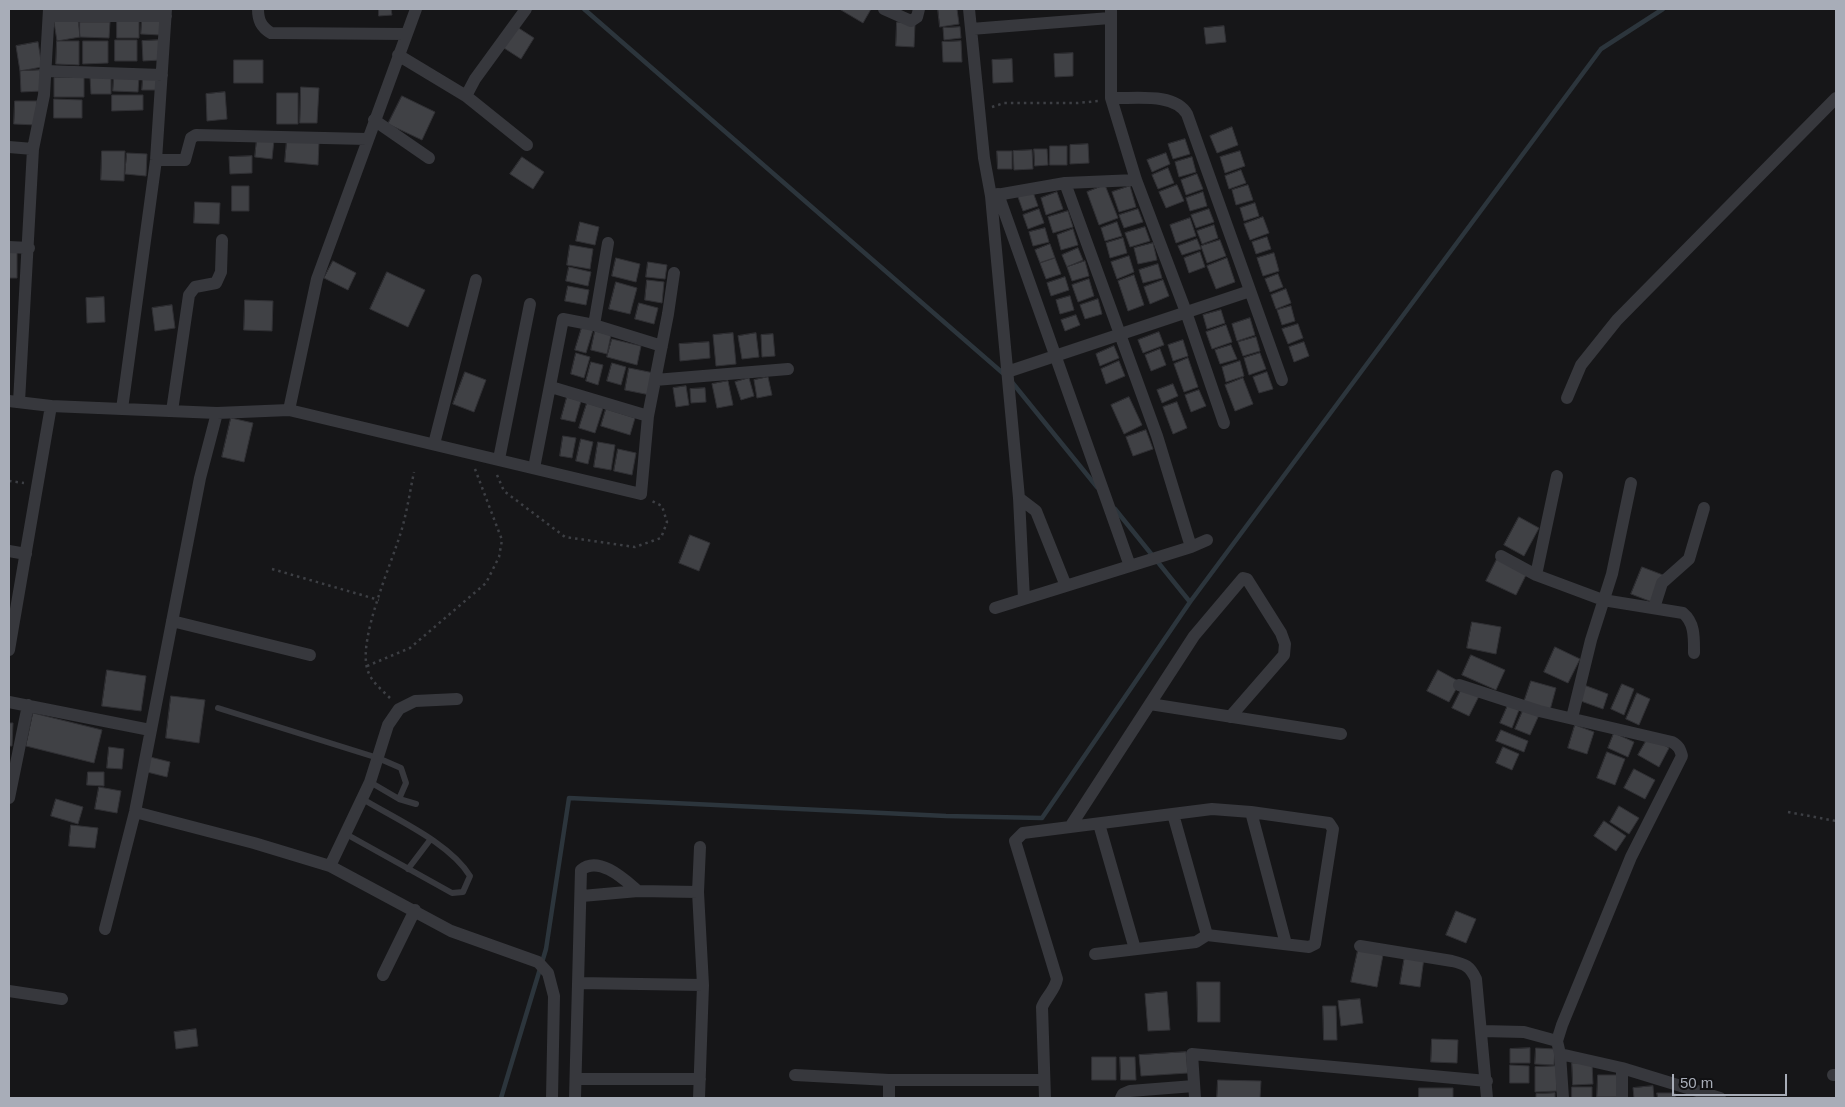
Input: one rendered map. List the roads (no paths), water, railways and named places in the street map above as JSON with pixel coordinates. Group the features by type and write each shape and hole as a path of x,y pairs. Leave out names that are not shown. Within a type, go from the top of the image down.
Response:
{"street":[{"path":"258,9 263,28 271,33 406,34"},
{"path":"289,410 317,279 416,9"},
{"path":"466,96 475,80 526,9"},
{"path":"884,9 911,21 917,17 919,9"},
{"path":"969,9 984,158 995,195 1130,566"},
{"path":"122,409 156,160 166,13 49,12 44,95 33,149 29,248 14,402 51,406 122,409 172,411 217,413 289,410 641,494 648,416 674,273"},
{"path":"971,28 1110,14 1111,98 1136,180 1186,312 1224,423"},
{"path":"398,55 466,96 527,145"},
{"path":"45,71 162,75"},
{"path":"1111,98 1164,100 1183,106 1188,114 1282,380"},
{"path":"1567,398 1581,364 1618,320 1836,98"},
{"path":"374,120 429,158"},
{"path":"156,160 184,160 191,138 196,135 368,139"},
{"path":"9,146 33,149"},
{"path":"995,195 1066,183 1136,180"},
{"path":"1066,183 1157,436 1191,547"},
{"path":"995,195 1007,375 1019,498 1024,599"},
{"path":"172,411 189,295 195,287 216,283 221,272 222,240"},
{"path":"594,325 608,243"},
{"path":"9,247 29,248"},
{"path":"434,444 476,280"},
{"path":"1007,375 1054,355 1250,291"},
{"path":"494,458 530,304"},
{"path":"534,468 551,387 561,322 566,318 662,346"},
{"path":"655,380 788,369"},
{"path":"551,387 648,416"},
{"path":"9,650 12,615 26,554 51,406"},
{"path":"106,929 135,812 200,478 217,413"},
{"path":"1536,575 1556,476"},
{"path":"1572,718 1603,600 1612,574 1631,483"},
{"path":"1019,498 1036,512 1066,586"},
{"path":"1654,608 1662,583 1689,559 1704,508"},
{"path":"995,608 1191,547 1207,540"},
{"path":"9,551 26,554"},
{"path":"1500,556 1536,575 1603,600 1683,613 1689,618 1694,635 1694,653"},
{"path":"1070,827 1194,636 1243,578 1247,579 1281,632 1285,644 1284,655 1230,717"},
{"path":"172,621 310,655"},
{"path":"1459,685 1539,711 1672,742 1679,746 1682,756 1631,858 1562,1025 1559,1047 1563,1098"},
{"path":"330,866 370,782 388,725 399,709 415,701 458,699"},
{"path":"9,702 150,730"},
{"path":"1150,704 1341,734"},
{"path":"9,798 28,705"},
{"path":"1045,1098 1042,1007 1045,998 1056,986 1057,979 1016,841 1023,833 1212,809 1251,812 1329,823 1333,829 1315,944 1309,947 1207,935 1196,942 1095,954"},
{"path":"135,812 254,843 330,866 451,930 538,962 548,973 554,996 552,1098"},
{"path":"1251,812 1286,944"},
{"path":"1173,814 1207,935"},
{"path":"1099,824 1135,949"},
{"path":"699,1098 703,985 698,892 700,847"},
{"path":"575,1098 582,896 581,870 590,866 601,867 621,876 638,891"},
{"path":"582,896 638,891 698,892"},
{"path":"383,975 415,910"},
{"path":"1360,946 1416,953 1465,964 1471,969 1476,979 1488,1098"},
{"path":"578,983 703,985"},
{"path":"9,991 62,999"},
{"path":"1482,1030 1524,1032 1559,1047 1686,1092 1720,1098"},
{"path":"1121,1098 1123,1094 1130,1091 1194,1092 1192,1054 1487,1080"},
{"path":"1622,1068 1622,1098"},
{"path":"795,1075 888,1080 1044,1080"},
{"path":"576,1079 700,1079"},
{"path":"888,1080 889,1098"}],"lane":[{"path":"218,708 378,758 401,768 405,774 406,783 399,799"},
{"path":"370,782 399,799 416,804"},
{"path":"346,834 452,893 463,892 470,876 462,863 430,840 361,798"},
{"path":"408,869 430,840"}],"waterway":[{"path":"584,9 1005,375"},
{"path":"501,1098 546,949 569,798 946,816 1042,818 1190,602 1601,49 1663,9"},
{"path":"1011,381 1097,487"},
{"path":"1115,509 1190,602"}]}
